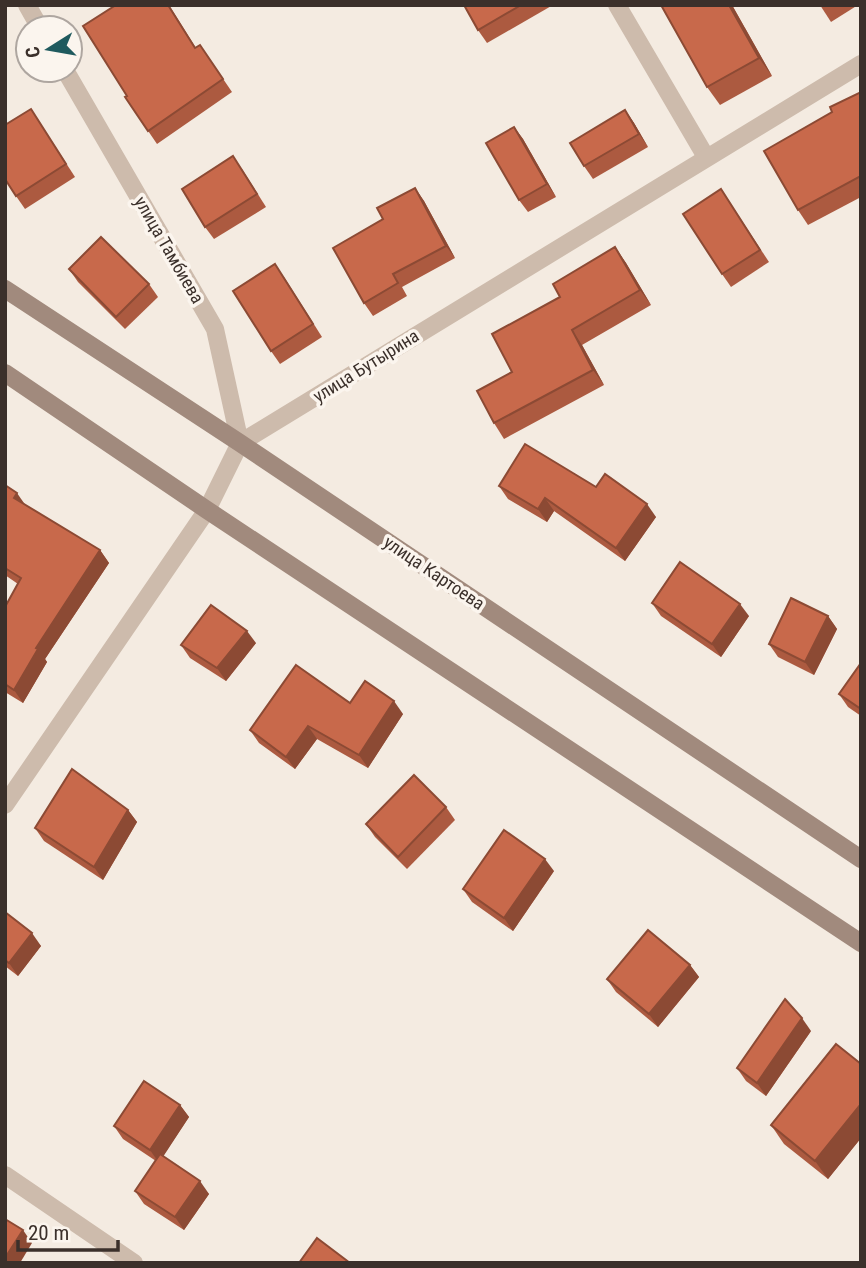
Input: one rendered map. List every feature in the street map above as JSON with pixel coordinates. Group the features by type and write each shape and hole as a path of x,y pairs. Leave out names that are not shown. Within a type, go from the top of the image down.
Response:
{"main road":[{"name":"улица Картоева","path":"5,289 861,859"},
{"path":"5,373 861,943"}],"street":[{"path":"617,5 706,157"},
{"name":"улица Бутырина","path":"240,443 861,64"},
{"name":"улица Тамбиева","path":"73,84 215,328 240,443"},
{"path":"5,805 207,510 240,443"},
{"path":"5,1175 134,1263"}],"building":[{"path":"116,5 168,5 195,48 200,45 223,79 148,131 84,25"},
{"path":"464,5 521,5 478,30"},
{"path":"661,5 729,5 759,58 707,87"},
{"path":"861,92 861,176 798,210 764,151 832,112 830,107"},
{"path":"31,109 66,164 16,196 5,179 5,125"},
{"path":"625,110 639,134 584,166 570,143"},
{"path":"514,127 547,184 519,200 486,143"},
{"path":"233,156 257,194 205,227 182,189"},
{"path":"415,188 446,246 393,274 398,283 364,303 333,248 383,219 377,208"},
{"path":"721,189 760,250 722,274 683,214"},
{"path":"101,237 149,284 116,317 69,269"},
{"path":"615,247 640,290 572,330 593,370 494,423 477,391 512,372 492,334 560,297 553,284"},
{"path":"275,264 313,324 271,351 233,291"},
{"path":"525,444 596,487 605,474 647,504 616,548 545,498 538,509 499,486"},
{"path":"5,485 17,493 14,498 100,550 36,648 38,649 14,690 5,684 5,607 21,578 5,568"},
{"path":"680,562 740,604 712,644 652,603"},
{"path":"791,598 828,616 805,662 769,644"},
{"path":"211,605 247,631 217,668 181,645"},
{"path":"861,663 861,709 839,694"},
{"path":"296,665 350,703 365,681 394,701 359,755 308,726 286,757 250,730"},
{"path":"72,769 128,810 94,867 35,828"},
{"path":"414,775 446,807 398,857 366,824"},
{"path":"504,830 545,859 504,918 463,889"},
{"path":"5,912 32,933 9,963 5,960"},
{"path":"648,930 690,965 649,1014 607,979"},
{"path":"785,999 802,1018 757,1083 737,1068"},
{"path":"836,1044 861,1064 861,1104 815,1161 771,1125"},
{"path":"144,1081 180,1105 150,1150 114,1126"},
{"path":"160,1154 200,1181 175,1217 135,1191"},
{"path":"5,1219 23,1230 5,1258"},
{"path":"317,1238 350,1263 299,1263"}]}
